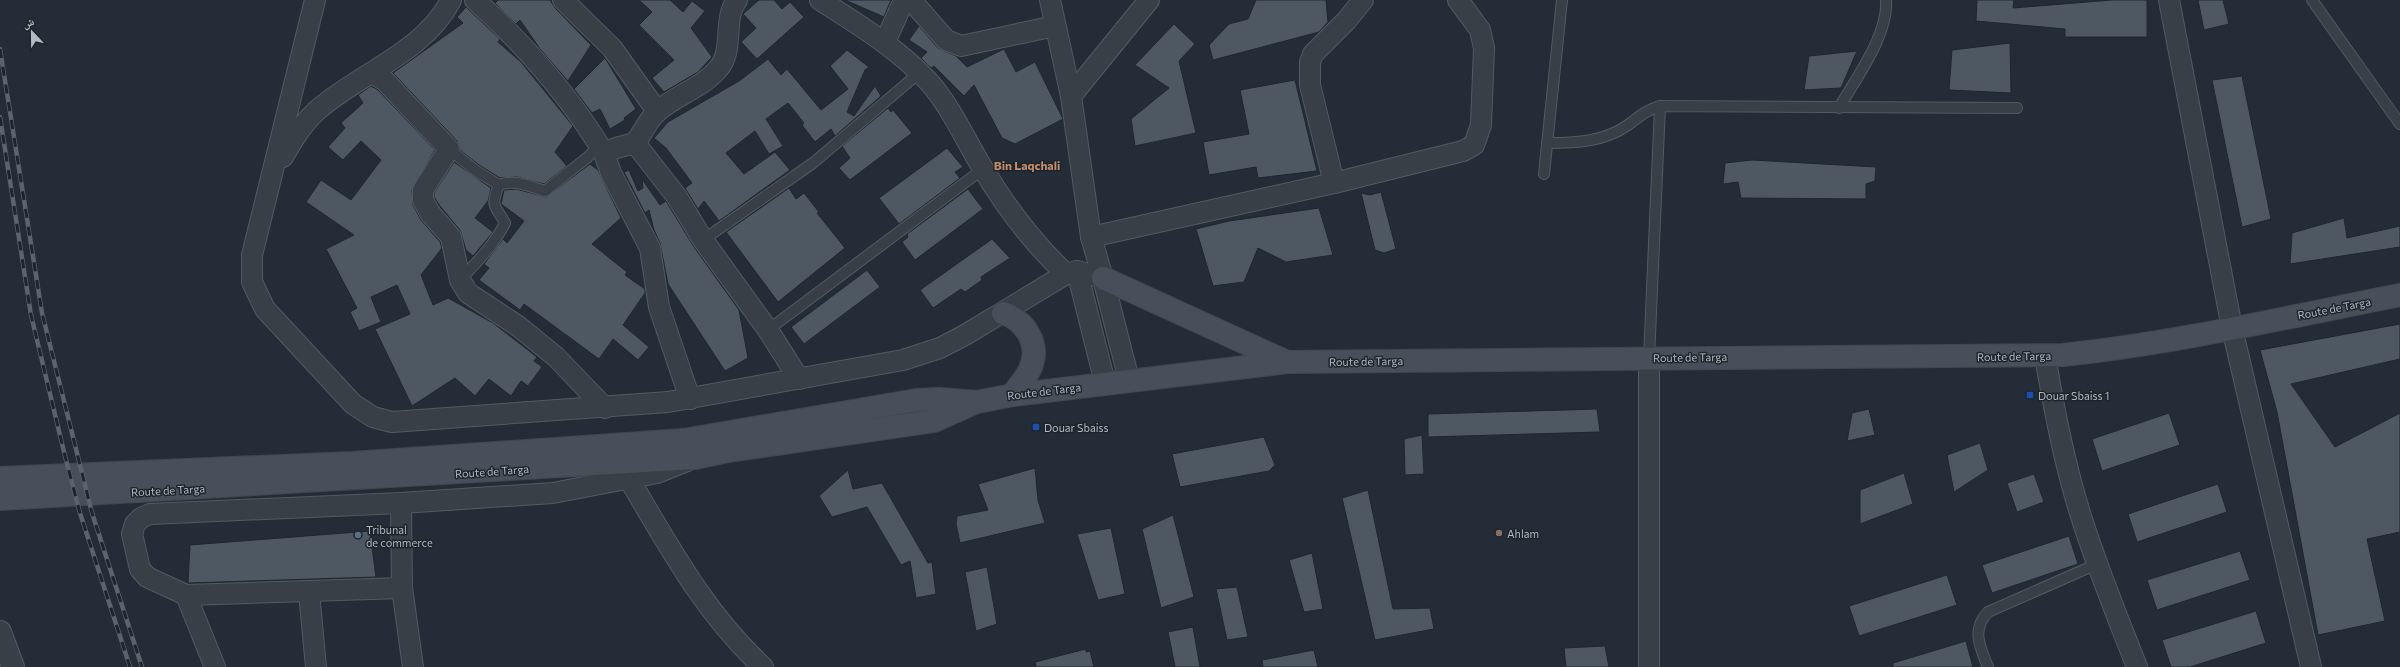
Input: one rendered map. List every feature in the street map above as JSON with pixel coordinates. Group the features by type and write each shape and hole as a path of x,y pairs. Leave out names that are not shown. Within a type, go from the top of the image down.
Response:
{"main road":[{"path":"1103,278 1287,362"},
{"name":"Route de Targa","path":"0,499 695,458 728,451 934,421 977,402 1013,395 1287,362 2045,356 2101,351 2400,296"},
{"path":"1003,313 1015,317 1023,324 1029,333 1034,352 1030,370 1013,395"},
{"name":"Route de Targa","path":"0,478 352,462 684,440 922,399 977,402"}],"street":[{"path":"315,0 271,177 251,267 252,282 257,295 266,309 300,348 363,413 382,421 392,422 605,408 690,399 856,370 922,354 940,348 1072,272"},
{"path":"271,177 296,135 308,120 322,107 372,73 426,33 443,16 451,0"},
{"path":"475,0 529,52 584,120 601,149 611,174 650,248 659,307 690,399"},
{"path":"563,0 612,48 657,111"},
{"path":"601,149 635,143 657,111 703,82 719,69 726,54 729,20 734,5 738,0"},
{"path":"820,0 884,42 919,73 941,98 982,169 1042,252 1072,272 1103,278"},
{"path":"884,42 904,0"},
{"path":"911,0 946,40 961,46 1055,26"},
{"path":"1050,0 1071,96 1091,237 1129,380"},
{"path":"1071,96 1149,0"},
{"path":"1334,183 1310,86 1310,62 1314,54 1347,20 1363,0"},
{"path":"1091,237 1334,183 1463,151 1474,145 1481,125 1484,48 1480,30 1458,0"},
{"path":"2169,0 2232,328 2311,667"},
{"path":"372,73 385,81 449,149 423,190 423,200 430,213 451,237 460,280 468,293 518,326 556,357 605,408"},
{"path":"635,143 677,197 703,240 768,330 799,379"},
{"path":"1072,272 1105,383"},
{"path":"2045,356 2057,425 2079,512 2097,564 2137,667"},
{"path":"1649,358 1649,667"},
{"path":"402,588 186,596 147,577 140,569 132,534 135,524 142,518 157,514 401,503 553,493 657,473 695,458"},
{"path":"629,479 696,590 739,645 763,667"},
{"path":"401,503 402,588 413,667"},
{"path":"309,592 316,667"},
{"path":"186,596 215,667"},
{"path":"0,632 13,667"}],"lane":[{"path":"1544,174 1562,0"},
{"path":"1839,108 1878,40 1886,17 1886,0"},
{"path":"2312,0 2400,124"},
{"path":"703,240 813,163 919,73"},
{"path":"1547,143 1566,143 1599,138 1628,125 1643,111 1660,106 2016,108"},
{"path":"1649,358 1660,106"},
{"path":"449,149 476,170 499,185 509,182 518,182 545,191 588,157 601,149"},
{"path":"768,330 982,169"},
{"path":"460,280 480,259 500,233 505,223 494,208 494,198 499,185"},
{"path":"1988,667 1978,632 1979,621 1988,612 2097,564"}],"building":[{"path":"498,0 550,0 555,8 591,45 568,81 540,49 520,20 516,24 495,3"},
{"path":"639,0 670,0 683,12 692,1 705,11 691,28 712,57 698,72 664,92 652,78 674,60 639,25 652,12"},
{"path":"759,0 774,0 782,9 790,2 804,17 757,59 741,42 756,28 743,14"},
{"path":"845,0 891,0 884,17"},
{"path":"1256,0 1326,0 1328,22 1319,32 1213,60 1209,45 1229,24 1248,19"},
{"path":"1977,0 2014,0 2013,8 2112,0 2147,0 2147,37 2065,37 2065,29 1976,21"},
{"path":"2198,0 2223,0 2229,24 2204,30"},
{"path":"466,7 500,39 498,42 521,62 573,126 555,152 567,166 544,184 517,177 500,178 479,165 460,150 457,141 393,73 463,23 457,17"},
{"path":"1174,24 1195,44 1179,61 1196,133 1135,146 1131,119 1169,88 1135,65"},
{"path":"919,26 938,48 956,56 967,67 1004,49 1016,72 1035,62 1063,119 1015,144 1002,138 974,85 964,96 934,66 931,68 921,58 927,52 909,40"},
{"path":"2010,43 2011,93 1949,90 1952,50"},
{"path":"847,50 869,67 865,70 847,112 854,116 875,86 881,96 835,136 831,129 815,142 802,125 804,123 788,103 766,119 783,146 769,154 755,131 726,153 744,174 775,152 790,170 719,221 704,201 698,209 685,188 692,183 666,148 654,138 668,122 739,81 768,59 781,75 787,69 821,110 848,89 830,66"},
{"path":"1857,51 1841,88 1804,90 1809,56"},
{"path":"605,58 636,109 624,118 625,120 610,129 600,109 592,113 574,89"},
{"path":"2242,76 2271,219 2242,227 2212,80"},
{"path":"1295,80 1317,171 1258,178 1256,167 1209,175 1203,142 1249,134 1240,90"},
{"path":"371,86 378,90 435,150 412,190 413,205 421,220 440,242 442,248 421,275 433,305 448,298 493,323 537,357 534,361 542,367 528,386 521,381 511,396 489,379 475,396 455,378 412,406 375,329 410,314 397,285 371,297 381,322 359,331 350,312 357,308 326,249 354,235 306,202 321,180 351,200 381,160 361,141 343,160 328,147 345,128 341,123 363,103 358,95"},
{"path":"888,108 891,112 893,110 912,133 850,180 839,168 850,158 842,146"},
{"path":"947,148 963,167 955,172 960,178 899,224 879,198"},
{"path":"1752,160 1876,167 1875,181 1866,184 1866,199 1741,198 1738,182 1723,184 1725,163"},
{"path":"454,162 491,188 488,201 475,218 493,232 473,256 466,250 460,230 434,197 434,193"},
{"path":"590,164 598,170 621,218 592,244 627,272 625,275 645,289 645,293 623,325 649,347 638,360 613,339 599,359 524,304 520,310 479,280 489,268 484,264 503,239 507,243 524,221 501,204 504,190 516,189 546,197"},
{"path":"629,170 638,191 643,188 642,179 660,205 666,201 694,247 739,310 748,358 725,371 668,284 660,243 654,230 649,210 645,213 624,172"},
{"path":"789,188 796,199 804,193 819,212 817,213 845,248 778,302 726,232"},
{"path":"968,189 983,209 915,260 902,242 908,237 907,234"},
{"path":"1381,192 1396,249 1384,253 1375,250 1361,193 1370,195"},
{"path":"1319,208 1333,255 1286,262 1258,248 1244,282 1213,286 1196,229 1229,221"},
{"path":"2344,218 2347,238 2400,226 2400,247 2290,264 2292,233"},
{"path":"992,239 1010,258 981,277 982,280 965,292 961,289 933,308 920,290"},
{"path":"867,270 880,287 804,344 791,327"},
{"path":"2400,324 2400,359 2291,384 2335,447 2400,413 2400,532 2367,539 2385,621 2318,635 2277,412 2260,350"},
{"path":"1597,409 1600,432 1428,437 1428,414"},
{"path":"1869,409 1875,435 1847,441 1852,413"},
{"path":"2169,413 2180,445 2102,471 2092,439"},
{"path":"1422,435 1424,474 1405,475 1404,439"},
{"path":"1264,437 1275,465 1269,471 1180,487 1172,454"},
{"path":"1980,443 1988,470 1954,492 1947,455"},
{"path":"1035,468 1038,500 1045,523 960,543 956,524 957,516 988,510 978,484"},
{"path":"848,470 853,489 882,483 928,563 932,562 936,594 916,598 910,561 901,565 867,507 832,517 819,496"},
{"path":"1904,473 1913,504 1860,524 1860,490"},
{"path":"2034,474 2044,502 2017,512 2007,483"},
{"path":"2218,484 2227,512 2137,542 2128,514"},
{"path":"1368,490 1393,609 1430,608 1434,629 1375,640 1342,498"},
{"path":"1173,515 1194,597 1161,608 1142,529"},
{"path":"1111,528 1125,594 1098,600 1077,534"},
{"path":"370,531 376,577 188,583 190,545"},
{"path":"2069,536 2078,564 1992,593 1982,565"},
{"path":"2240,551 2250,580 2157,610 2147,580"},
{"path":"1312,553 1323,609 1304,612 1289,560"},
{"path":"987,567 997,624 976,631 965,572"},
{"path":"1947,575 1957,605 1859,636 1849,606"},
{"path":"1237,587 1248,637 1227,640 1216,589"},
{"path":"2256,611 2266,643 2190,667 2171,667 2162,640"},
{"path":"1193,627 1200,667 1175,667 1168,632"},
{"path":"1966,641 1973,667 1893,667 1893,663"},
{"path":"1605,646 1609,667 1566,667 1564,648"},
{"path":"1086,649 1086,652 1090,651 1094,667 1036,667 1035,662"},
{"path":"1314,650 1318,667 1263,667 1262,660"}],"railway":[{"path":"0,49 42,313 92,513 142,667"},
{"path":"0,117 31,315 80,513 130,667"}],"place":[{"name":"Douar Sbaiss 1","path":"2030,395"},
{"name":"Douar Sbaiss","path":"1036,427"},
{"name":"Ahlam","path":"1499,533"},
{"name":"Tribunal de commerce","path":"358,535"}],"district":[{"name":"Bin Laqchali","path":"1027,165"}]}
